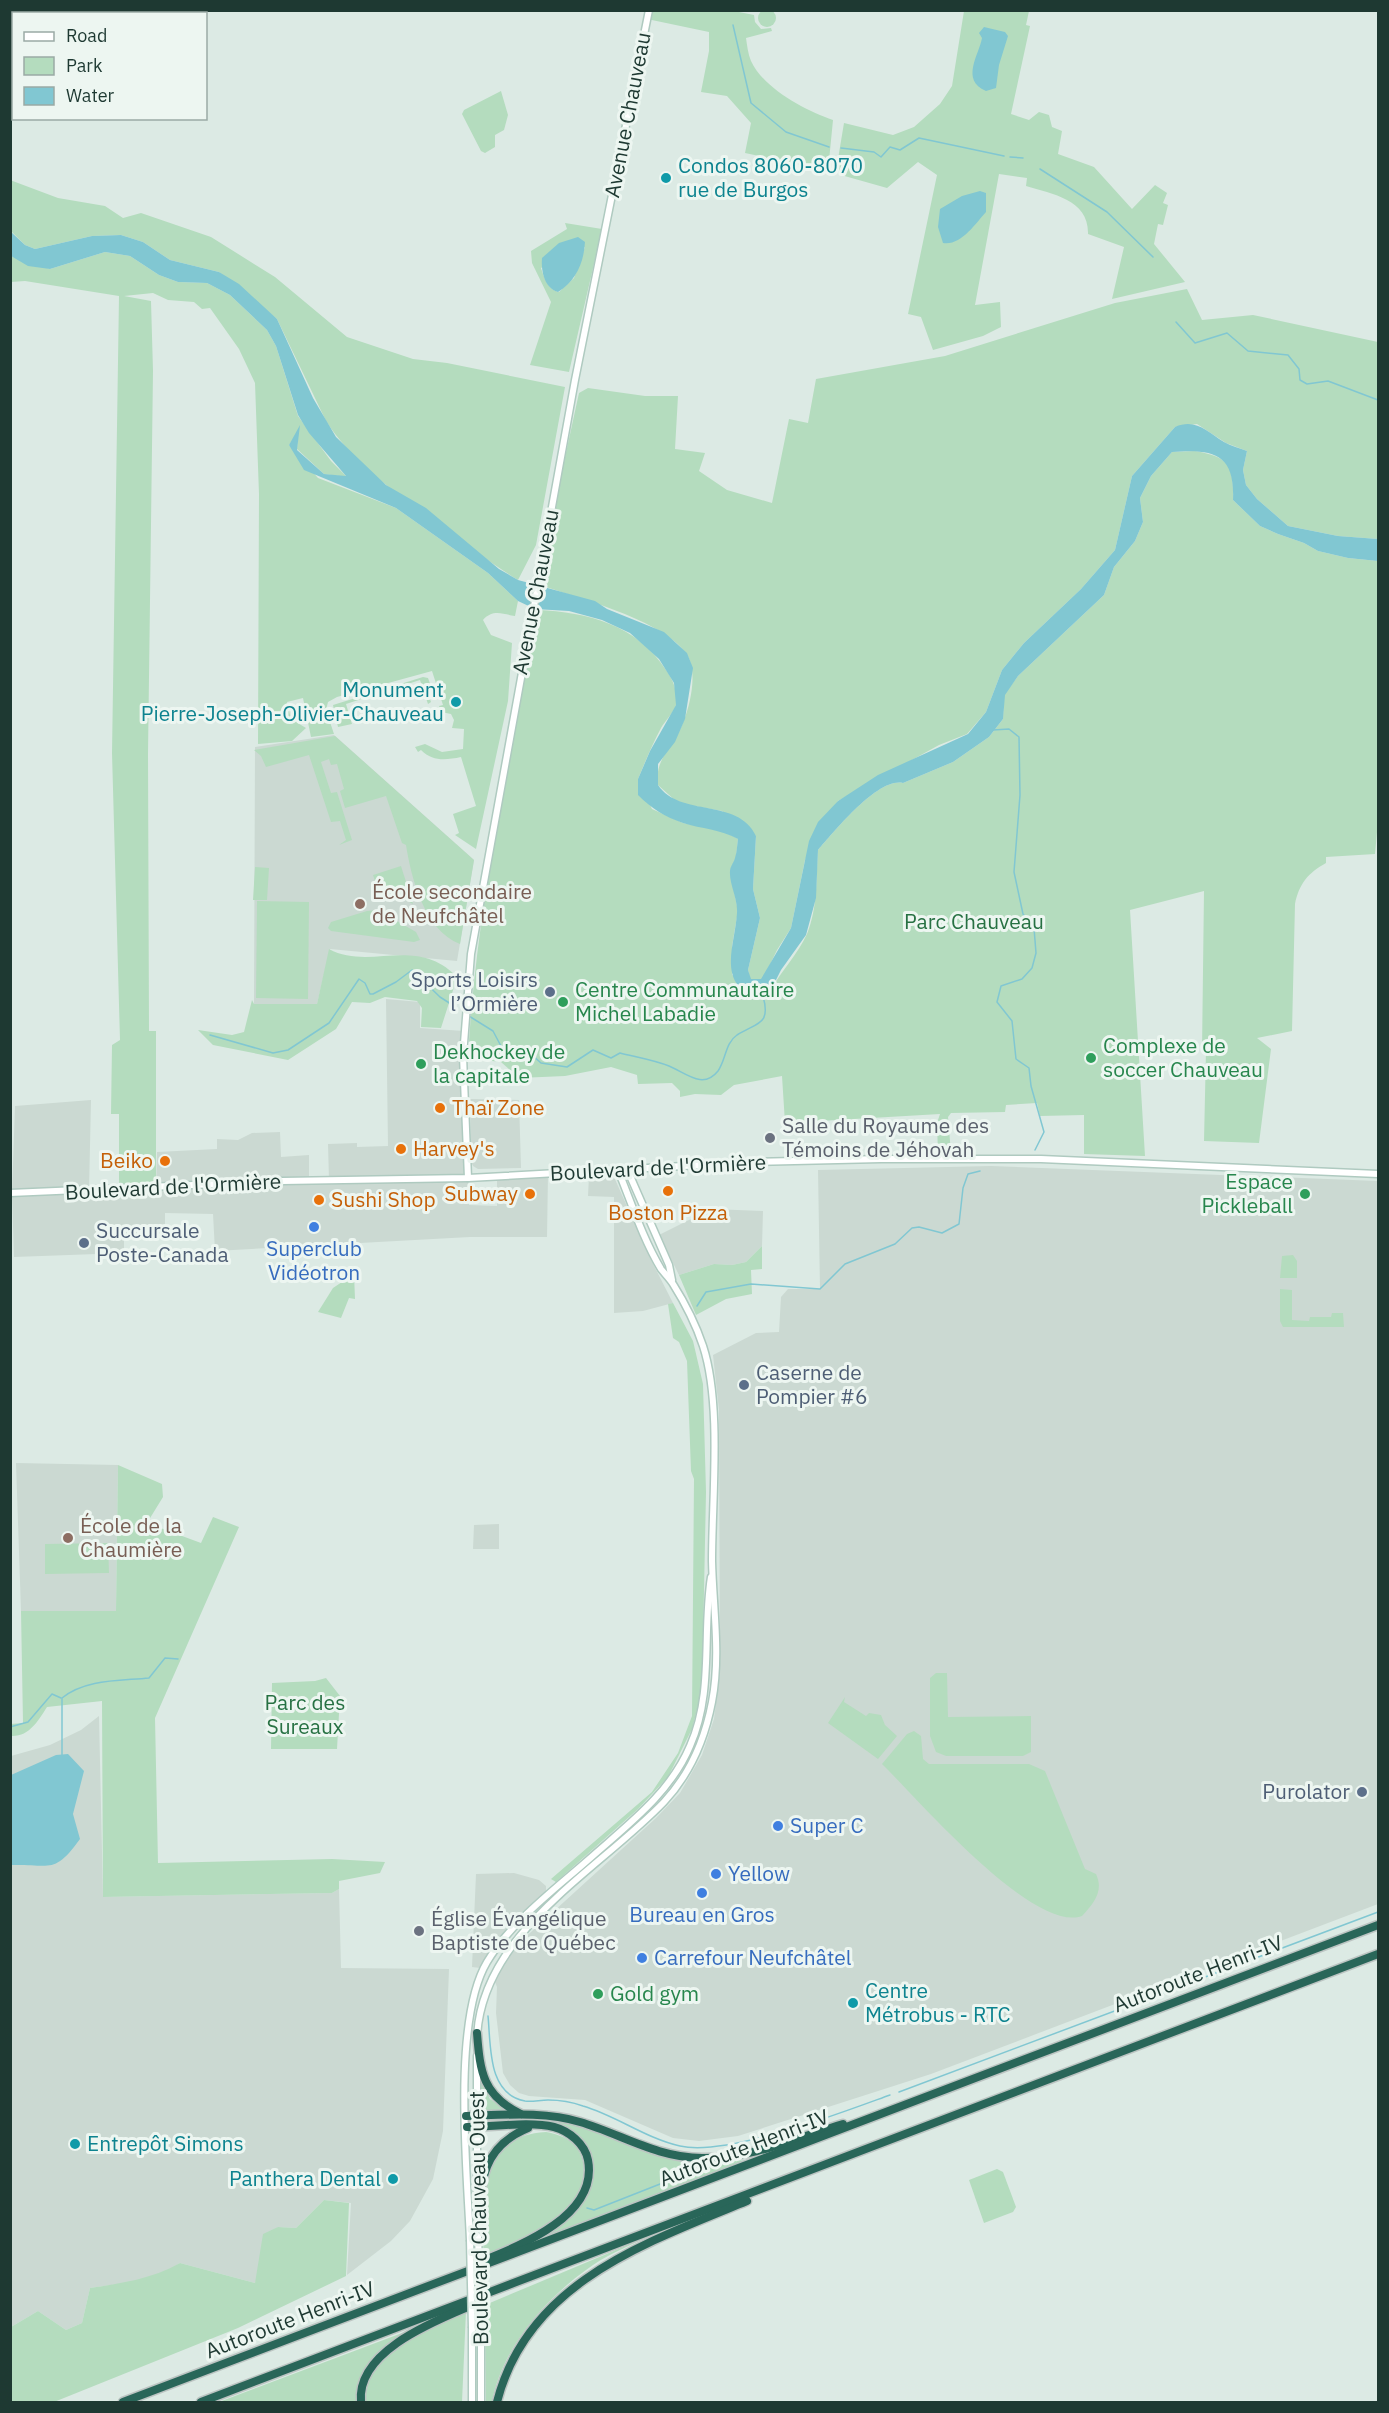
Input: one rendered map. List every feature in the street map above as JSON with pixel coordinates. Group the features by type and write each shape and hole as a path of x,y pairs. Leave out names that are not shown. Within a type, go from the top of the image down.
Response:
{"highway":[{"name":"Autoroute Henri-IV","path":"123,2403 1378,1925"},
{"name":"Autoroute Henri-IV","path":"201,2403 1378,1954"},
{"path":"477,2033 488,2087 499,2102 524,2116"},
{"path":"471,2116 553,2116 579,2121 658,2152 702,2158 753,2152 903,2105"},
{"path":"474,2238 484,2173 490,2158 513,2134 534,2126"},
{"path":"386,2303 537,2235 562,2218 579,2202 590,2178 588,2156 582,2147 563,2130 534,2126 471,2127"},
{"path":"497,2403 506,2373 527,2334 560,2300 590,2276 638,2247 906,2135"},
{"path":"361,2403 362,2387 370,2368 407,2337 457,2311 626,2240"}],"main road":[{"name":"Avenue Chauveau","path":"468,1178 463,1056 471,954 575,380 649,10"},
{"name":"Boulevard de l'Ormière","path":"10,1193 282,1181 468,1178 818,1160 1041,1159 1378,1174"},
{"path":"471,2116 469,2014 474,1991 487,1961 512,1930 659,1795 677,1772 690,1747 705,1691 707,1600 712,1564 710,1379 703,1347 673,1283 669,1265 627,1169"},
{"path":"618,1170 661,1269 673,1283"},
{"name":"Boulevard Chauveau Ouest","path":"472,2403 474,2238 471,2116 477,2033 486,1989 496,1967 513,1944 562,1895 665,1801 690,1767 705,1732 715,1687 712,1564"},
{"name":"Boulevard Chauveau Ouest","path":"474,2238 481,2327 481,2403"}],"shaded area":[{"name":"École secondaire de Neufchâtel","path":"334,735 474,860 457,961 330,949 317,1004 254,1004 255,747"},
{"path":"386,999 420,1002 420,1028 464,1031 469,1205 497,1206 497,1177 548,1174 547,1237 470,1237 215,1251 213,1214 165,1213 165,1233 124,1234 124,1253 14,1257 12,1193 15,1106 91,1100 89,1191 156,1189 157,1152 217,1149 217,1139 238,1140 252,1133 280,1132 281,1157 309,1155 309,1181 329,1180 328,1144 357,1143 357,1147 388,1146"},
{"path":"470,1099 519,1100 521,1168 478,1169 473,1166 471,1162"},
{"path":"991,1166 1378,1181 1378,1904 931,2074 738,2136 699,2141 673,2138 585,2100 529,2096 519,2093 510,2085 503,2073 496,2013 497,1987 494,1979 519,1943 656,1818 680,1793 702,1755 714,1719 720,1670 719,1410 713,1355 756,1333 779,1332 781,1297 788,1289 820,1289 818,1170"},
{"path":"589,1176 614,1177 673,1303 643,1311 614,1313 614,1197 588,1196"},
{"path":"711,1209 763,1211 762,1246 746,1262 732,1265 714,1264 679,1275 659,1235"},
{"name":"École de la Chaumière","path":"16,1463 118,1465 116,1611 21,1611"},
{"path":"499,1524 499,1549 473,1549 474,1525"},
{"path":"99,1716 103,1897 332,1893 339,1889 341,1968 449,1969 443,2131 433,2179 410,2221 391,2241 347,2275 351,2203 324,2200 296,2228 278,2227 255,2283 180,2263 167,2271 133,2282 90,2288 82,2323 66,2330 38,2311 11,2327 11,1756 50,1745 81,1730"},
{"path":"514,1873 539,1880 546,1886 546,1893 507,1929 480,1968 472,1967 476,1874"}],"green space":[{"path":"767,9 773,12 776,18 773,24 767,27 761,24 758,18 761,12"},
{"path":"649,11 734,11 754,15 755,22 761,29 771,28 772,31 746,38 751,61 766,81 787,98 833,120 828,171 745,153 751,123 727,96 701,92 709,51 709,32 647,19"},
{"path":"964,11 1029,11 1026,25 1030,26 1011,114 1029,120 1039,112 1049,115 1052,127 1062,131 1058,154 1094,167 1132,209 1155,185 1167,193 1163,203 1168,205 1163,225 1158,224 1154,244 1185,282 1112,299 1124,247 1088,234 1083,213 1068,200 1026,186 1027,178 999,174 975,305 1000,302 1001,327 983,336 933,350 921,317 908,314 937,175 918,162 887,188 841,175 837,165 844,123 893,135 914,127 940,104 952,86"},
{"path":"501,91 508,115 504,130 495,135 495,147 485,153 481,151 462,114 464,110"},
{"path":"10,180 58,198 105,206 123,218 141,213 211,237 275,277 347,337 413,359 447,363 565,387 536,545 518,580 477,553 363,465 337,437 326,421 277,319 219,272 170,260 143,242 121,235 92,236 35,249 25,245 11,231"},
{"path":"565,223 602,229 569,372 530,365 551,302 532,263 531,251 567,229","holes":["585,247 574,278 559,292 555,291 549,286 541,268"]},
{"path":"105,252 130,256 159,275 178,282 207,283 230,295 267,330 276,346 298,416 331,461 347,477 324,474 297,449 298,432 289,445 318,478 396,508 488,573 518,601 515,616 494,613 483,620 491,635 512,643 508,701 476,849 455,835 459,833 453,814 476,806 461,757 445,759 430,757 421,750 418,752 415,747 425,744 442,752 463,749 464,729 452,728 454,720 451,714 441,712 439,706 443,705 432,671 337,697 328,702 326,710 334,734 311,737 303,698 287,702 291,719 306,728 292,741 258,744 259,494 255,383 239,349 210,308 202,309 194,302 168,300 153,293 124,296 151,301 153,371 148,754 149,1031 156,1031 156,1189 119,1190 119,1114 111,1114 112,1045 120,1040 112,753 119,296 25,281 11,282 10,256 50,269"},
{"path":"1187,289 1202,320 1253,315 1378,342 1378,539 1338,536 1288,526 1257,499 1246,485 1243,470 1247,451 1226,443 1197,424 1175,427 1132,476 1115,550 1081,589 1024,643 1002,670 986,712 967,734 939,745 838,801 805,860 791,928 763,979 750,979 748,970 760,918 753,889 756,836 722,811 678,803 658,785 662,759 687,713 691,695 690,660 675,641 659,630 599,604 543,586 562,471 579,393 588,388 645,396 678,396 675,449 705,453 699,471 727,490 772,503 789,419 808,423 816,379 945,356 1115,303"},
{"name":"Parc Chauveau","path":"1195,451 1215,456 1227,465 1232,478 1233,500 1260,526 1304,543 1318,551 1348,558 1378,561 1378,821 1375,854 1326,857 1326,863 1309,875 1299,891 1295,904 1292,1031 1257,1038 1271,1049 1259,1143 1204,1141 1206,1050 1202,1051 1204,891 1130,910 1145,1156 1084,1154 1084,1115 1040,1116 1037,1103 1006,1105 1005,1112 951,1113 948,1117 951,1153 938,1154 937,1123 940,1114 785,1123 782,1076 734,1085 721,1095 695,1094 680,1097 680,1091 672,1083 638,1084 637,1075 611,1067 565,1076 519,1078 501,1062 468,1058 472,1001 486,889 537,610 575,614 610,624 641,642 669,674 676,691 676,705 658,734 638,779 652,809 683,823 724,831 738,839 736,857 730,871 738,911 732,946 732,975 771,990 803,941 811,924 816,892 818,850 857,807 881,788 893,783 903,783 953,762 989,737 1003,719 1004,695 1018,676 1104,595 1114,567 1135,541 1143,522 1140,498 1151,476 1172,452"},
{"path":"423,677 428,678 433,692 428,694 431,702 428,704 420,680 346,704 352,724 338,727 333,705"},
{"path":"335,736 474,860 460,944 437,927 421,901 411,872 406,845 402,843 386,796 345,808 340,791 344,789 337,764 331,765 329,759 321,762 331,793 337,792 352,840 339,845 346,840 340,821 331,822 309,755 266,767 261,756 254,750"},
{"path":"401,866 413,904 376,884 373,875"},
{"path":"255,867 269,868 267,900 253,900"},
{"path":"257,901 309,902 308,999 256,998"},
{"path":"378,910 416,932 420,940 414,942 331,931 328,928 331,922"},
{"path":"329,949 344,955 360,957 408,955 440,964 455,975 455,984 441,1028 421,1027 422,1008 417,1001 385,997 370,1003 352,1002 336,1029 288,1060 213,1045 198,1030 232,1035 244,1032 252,1000 254,1004 317,1004"},
{"path":"762,1246 762,1269 751,1270 752,1294 726,1299 696,1315 679,1275 714,1264 732,1265 746,1262"},
{"path":"1293,1255 1297,1261 1297,1278 1280,1278 1282,1256"},
{"path":"354,1274 355,1299 349,1298 341,1318 318,1312 333,1288"},
{"path":"1280,1289 1292,1290 1292,1320 1309,1321 1310,1317 1331,1317 1332,1313 1343,1313 1344,1327 1283,1327 1280,1321"},
{"path":"673,1303 693,1341 703,1384 706,1492 702,1690 692,1729 668,1777 638,1809 556,1882 551,1879 652,1792 678,1753 692,1716 694,1479 691,1471 687,1361 679,1342 673,1338 668,1304"},
{"path":"118,1465 162,1484 163,1497 147,1523 201,1543 213,1517 239,1527 155,1718 158,1863 332,1859 385,1862 380,1873 339,1881 339,1889 332,1893 103,1897 102,1701 47,1707 28,1731 17,1736 11,1736 10,1724 23,1723 21,1611 116,1611"},
{"path":"108,1543 109,1573 45,1574 45,1544"},
{"path":"936,1673 947,1673 948,1717 1031,1716 1031,1752 1023,1756 946,1756 936,1752 930,1736 930,1678"},
{"name":"Parc des Sureaux","path":"326,1678 340,1696 337,1749 271,1749 272,1683 315,1681"},
{"path":"845,1697 844,1702 866,1716 869,1713 881,1715 885,1725 897,1736 878,1759 828,1723"},
{"path":"914,1731 921,1736 923,1759 929,1764 1029,1764 1045,1771 1085,1869 1096,1874 1098,1880 1096,1896 1082,1916 1061,1916 1035,1904 1006,1885 947,1831 882,1764 907,1734"},
{"path":"480,2078 490,2099 510,2112 481,2114"},
{"path":"553,2121 587,2128 669,2159 686,2162 745,2161 546,2237 545,2233 581,2201 593,2180 594,2169 590,2158 582,2148 561,2131"},
{"path":"546,2132 568,2140 580,2152 584,2176 578,2193 552,2220 517,2241 484,2256 482,2215 484,2195 495,2159 507,2145 524,2136"},
{"path":"997,2169 1003,2172 1016,2207 1013,2212 984,2223 969,2180"},
{"path":"324,2200 349,2203 346,2276 238,2328 54,2402 11,2402 11,2327 38,2311 66,2330 82,2323 90,2288 148,2277 180,2263 255,2283 263,2234 278,2227 296,2228"},
{"path":"647,2237 593,2265 570,2282 540,2311 505,2363 492,2402 486,2402 485,2305"},
{"path":"466,2311 462,2402 366,2402 366,2386 373,2372 385,2358 419,2335"},
{"path":"402,2333 403,2335 377,2355 364,2371 357,2391 357,2402 219,2402"}],"water":[{"path":"984,27 1005,32 1008,36 999,65 996,88 986,91 978,86 973,74 982,38 979,33"},
{"path":"980,191 986,193 986,212 962,238 943,243 938,227 940,209 962,196"},
{"path":"10,231 25,245 35,249 92,236 121,235 143,242 170,260 219,272 239,284 277,319 313,398 336,437 386,485 426,508 499,569 518,580 595,601 607,609 664,632 687,653 693,668 685,719 675,742 658,764 658,785 668,795 680,801 736,816 748,824 756,836 753,889 760,918 748,970 751,979 761,979 791,928 809,841 818,822 838,801 878,775 968,734 986,712 1002,670 1024,643 1081,589 1115,550 1132,476 1175,427 1195,425 1247,451 1243,470 1246,485 1257,499 1288,526 1338,536 1378,539 1378,561 1348,558 1318,551 1304,543 1260,526 1233,500 1230,472 1219,457 1210,453 1172,452 1151,476 1140,498 1143,522 1135,541 1114,567 1104,595 1018,676 1005,695 1003,719 989,737 953,762 903,783 893,783 881,788 845,819 818,850 816,898 806,935 781,970 771,990 757,999 744,992 736,983 732,973 731,962 737,908 730,871 736,856 738,839 670,818 653,808 638,795 638,779 650,751 676,705 674,683 659,659 630,633 602,620 569,611 535,609 518,601 488,573 396,508 304,470 289,445 300,425 297,450 324,474 346,476 309,433 298,415 276,346 267,330 230,295 207,283 178,282 159,275 130,256 105,252 50,269 28,266 11,256"},
{"path":"578,237 585,242 581,264 574,277 564,288 558,292 553,290 544,278 542,258 559,243"},
{"path":"68,1754 84,1771 73,1814 80,1839 57,1863 44,1866 11,1865 11,1775 56,1755"}],"waterway":[{"path":"733,25 751,103 786,132 829,147"},
{"path":"841,148 874,152 881,157 890,147 900,150 919,138 1004,156"},
{"path":"1010,157 1023,158"},
{"path":"1040,169 1107,212 1153,257"},
{"path":"1176,322 1195,343 1227,333 1248,351 1288,355 1299,369 1300,380 1307,384 1328,381 1378,400"},
{"path":"993,730 1009,729 1019,737 1020,795 1014,872 1023,914 1034,928 1036,953 1032,968 1022,979 1001,986 997,1002 1012,1021 1016,1059 1029,1068 1031,1086 1044,1132 1035,1150"},
{"path":"210,1035 273,1053 288,1050 329,1023 359,979 365,983 370,994 373,994 396,982 412,970 440,997 454,1006"},
{"path":"469,1016 493,1031 502,1048 512,1058 532,1055 541,1063 567,1067 593,1050 611,1058 620,1053 669,1066 700,1080 712,1077 718,1071 733,1038 761,1022 765,1012 763,996"},
{"path":"697,1306 706,1292 751,1284 820,1289 845,1264 895,1244 912,1228 919,1227 942,1233 959,1224 963,1188 968,1174 980,1171"},
{"path":"62,1756 62,1698 92,1684 149,1678 165,1658 178,1659"},
{"path":"10,1727 28,1722 52,1694 61,1698"},
{"path":"899,2092 1378,1912"},
{"path":"488,2016 493,2067 497,2079 513,2097 525,2101 570,2102 608,2115 655,2138 680,2146 701,2148 755,2139 815,2122 890,2095"},
{"path":"587,2208 594,2210 688,2173 688,2169"}],"place":[{"name":"Condos 8060-8070 rue de Burgos","path":"666,178"},
{"name":"Monument Pierre-Joseph-Olivier-Chauveau","path":"456,702"},
{"name":"École secondaire de Neufchâtel","path":"360,904"},
{"name":"Sports Loisirs l’Ormière","path":"550,992"},
{"name":"Centre Communautaire Michel Labadie","path":"563,1002"},
{"name":"Complexe de soccer Chauveau","path":"1091,1058"},
{"name":"Dekhockey de la capitale","path":"421,1064"},
{"name":"Thaï Zone","path":"440,1108"},
{"name":"Salle du Royaume des Témoins de Jéhovah","path":"770,1138"},
{"name":"Harvey's","path":"401,1149"},
{"name":"Beiko","path":"165,1161"},
{"name":"Boston Pizza","path":"668,1191"},
{"name":"Subway","path":"530,1194"},
{"name":"Espace Pickleball","path":"1305,1194"},
{"name":"Sushi Shop","path":"319,1200"},
{"name":"Superclub Vidéotron","path":"314,1227"},
{"name":"Succursale Poste-Canada","path":"84,1243"},
{"name":"Caserne de Pompier #6","path":"744,1385"},
{"name":"École de la Chaumière","path":"68,1538"},
{"name":"Purolator","path":"1362,1792"},
{"name":"Super C","path":"778,1826"},
{"name":"Yellow","path":"716,1874"},
{"name":"Bureau en Gros","path":"702,1893"},
{"name":"Église Évangélique Baptiste de Québec","path":"419,1931"},
{"name":"Carrefour Neufchâtel","path":"642,1958"},
{"name":"Gold gym","path":"598,1994"},
{"name":"Centre Métrobus - RTC","path":"853,2003"},
{"name":"Entrepôt Simons","path":"75,2144"},
{"name":"Panthera Dental","path":"393,2179"}]}
